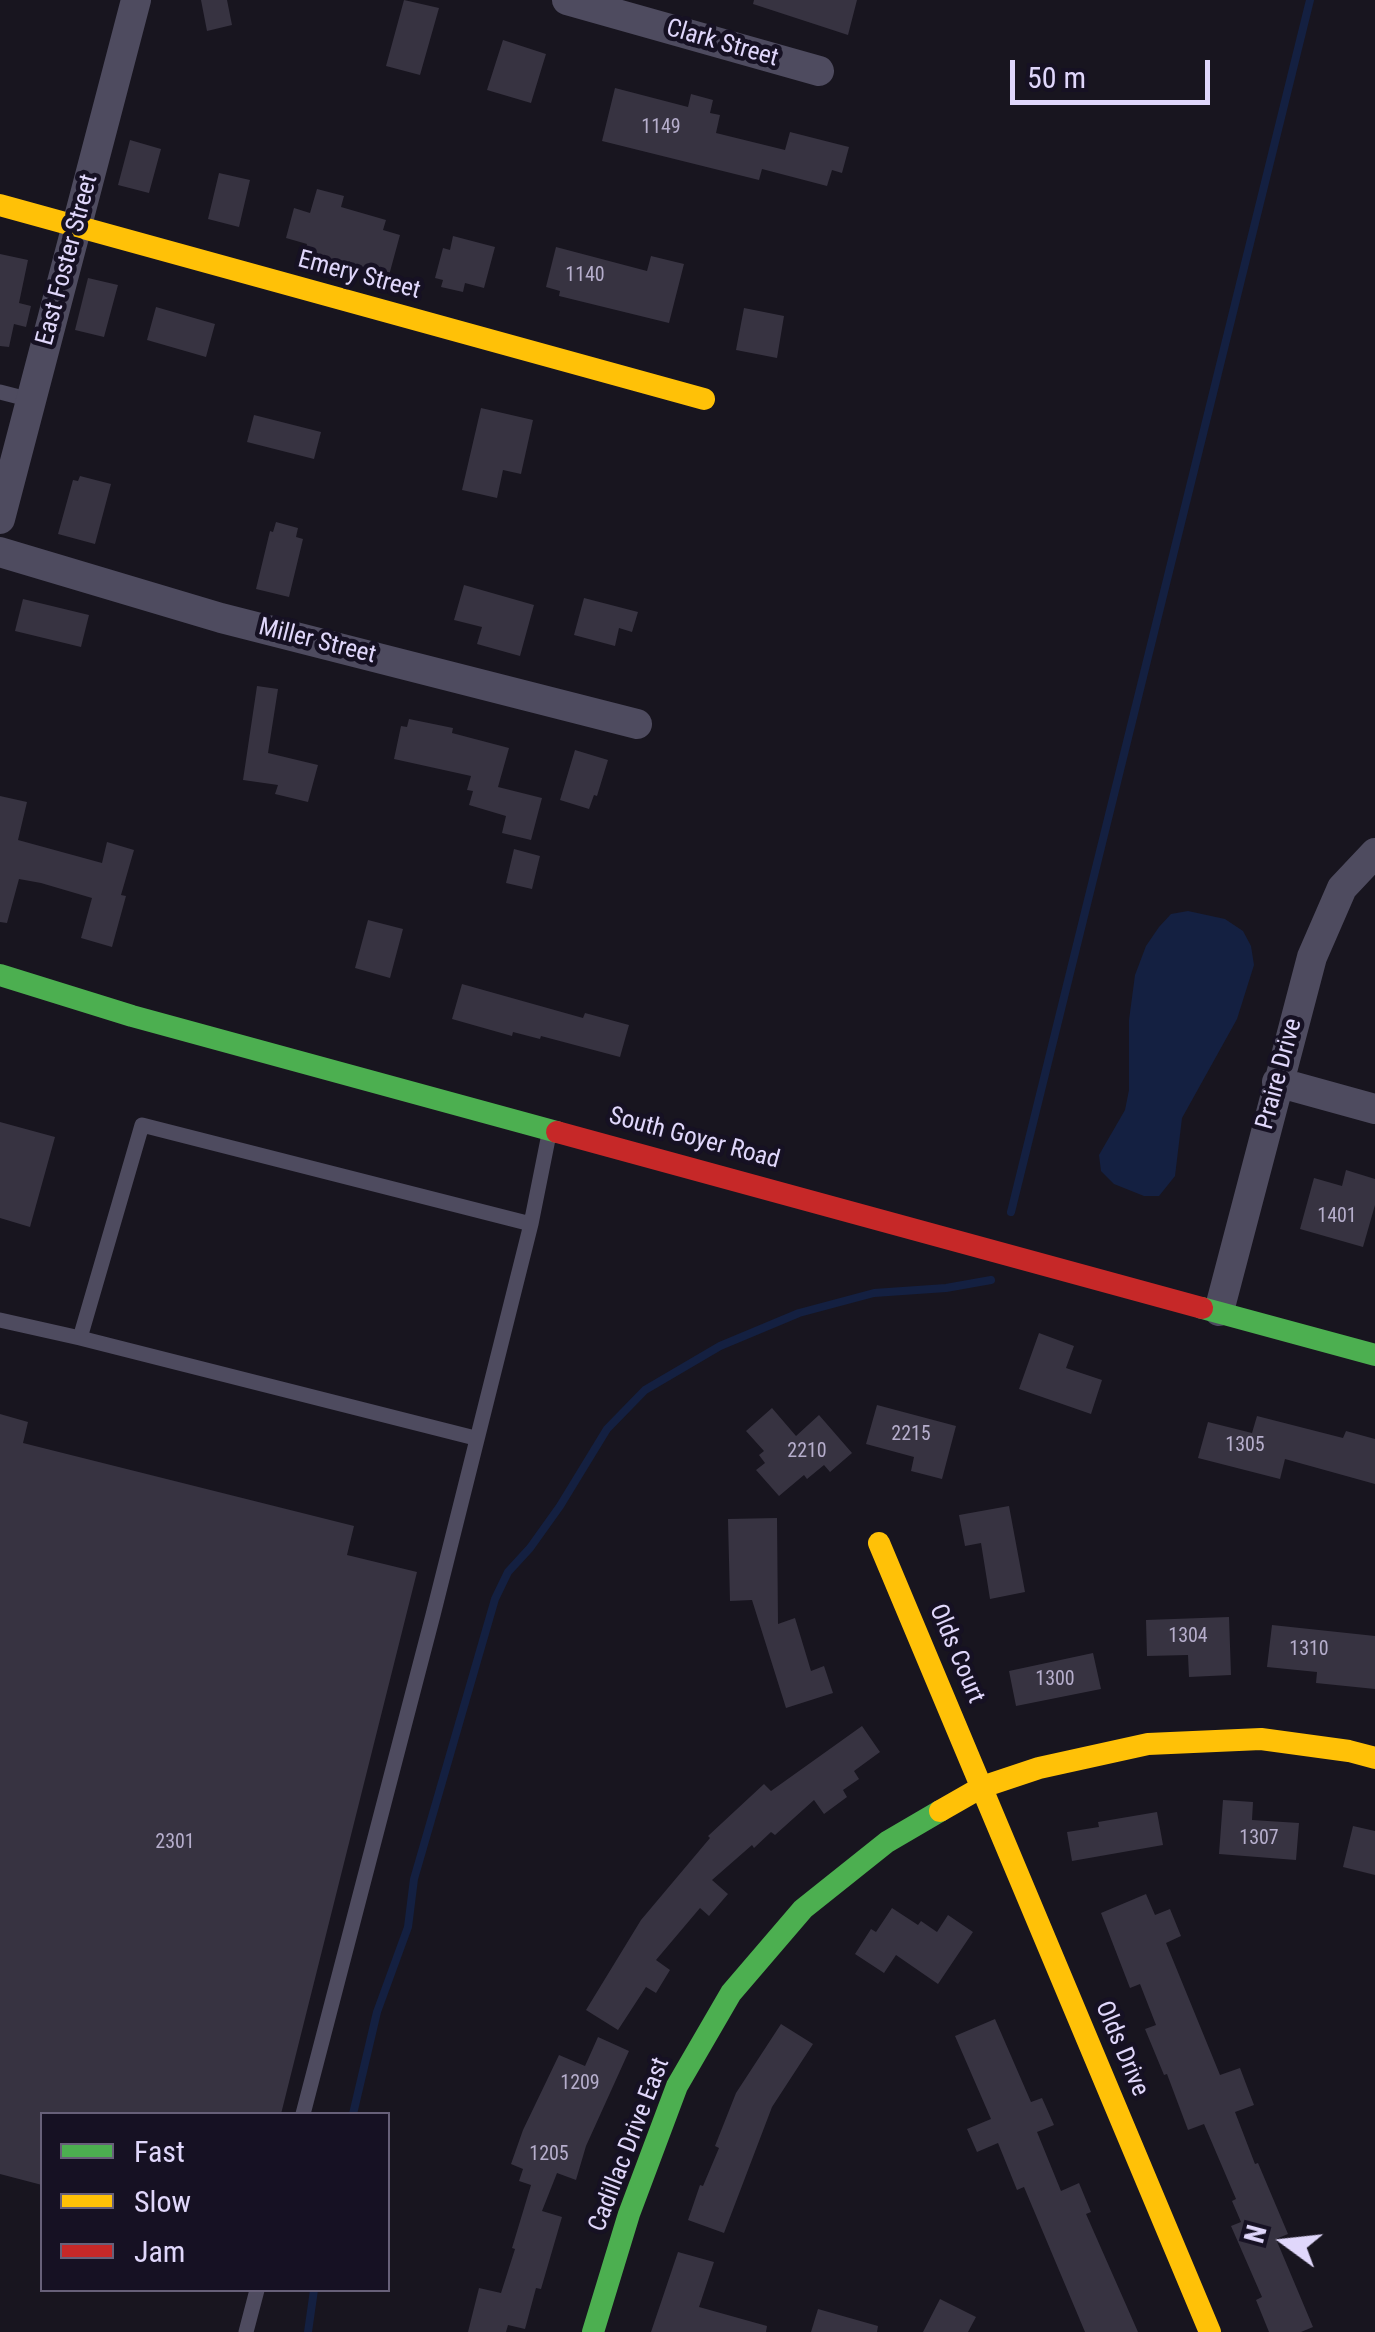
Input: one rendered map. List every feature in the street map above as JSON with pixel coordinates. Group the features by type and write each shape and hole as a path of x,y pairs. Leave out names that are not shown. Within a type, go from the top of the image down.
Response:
{"street":[{"name":"East Foster Street","path":"0,519 136,0"},
{"name":"Clark Street","path":"567,0 818,71"},
{"name":"Emery Street","path":"0,205 704,400"},
{"name":"Miller Street","path":"0,552 220,618 637,724"},
{"name":"Praire Drive","path":"1219,1311 1312,956 1342,888 1375,853"},
{"name":"South Goyer Road","path":"0,975 132,1016 1375,1355"},
{"path":"1277,1082 1375,1109"},
{"name":"Olds Court","path":"880,1543 982,1787"},
{"name":"Cadillac Drive East","path":"593,2332 629,2214 677,2086 731,1993 804,1909 887,1842 982,1787 1039,1768 1148,1744 1261,1739 1375,1758"},
{"name":"Olds Drive","path":"982,1787 1210,2332"}],"lane":[{"path":"0,392 31,400"},
{"path":"80,1338 142,1124 530,1224"},
{"path":"304,2112 433,1616 550,1129"},
{"path":"0,1320 475,1438"},
{"path":"246,2332 256,2292"}],"water":[{"path":"1188,911 1225,919 1243,931 1254,965 1237,1019 1182,1118 1175,1176 1159,1196 1144,1196 1114,1184 1101,1171 1099,1155 1125,1110 1129,1090 1129,1020 1135,975 1146,946 1159,927 1171,914"}],"building":[{"path":"201,0 227,0 232,25 207,31"},
{"path":"404,0 439,8 420,75 386,66"},
{"path":"754,0 857,0 848,35 753,4"},
{"path":"503,40 546,54 531,103 487,90"},
{"path":"615,88 688,107 691,94 713,100 710,113 720,115 716,133 785,150 790,132 849,147 842,173 832,170 827,186 762,169 759,180 602,141"},
{"path":"130,140 161,149 149,193 118,185"},
{"path":"219,173 250,180 239,227 208,219"},
{"path":"317,189 344,196 341,207 386,220 383,230 400,235 388,279 304,254 307,244 286,238 294,208 310,213"},
{"path":"453,236 495,247 484,288 465,283 463,292 441,287 443,280 435,278 443,248 450,250"},
{"path":"556,247 647,271 651,256 684,264 669,323 559,296 560,291 546,287"},
{"path":"0,254 28,260 19,303 31,306 26,327 14,324 9,347 0,346"},
{"path":"88,278 118,285 104,337 75,330"},
{"path":"156,307 215,324 206,357 147,340"},
{"path":"744,308 784,316 777,358 736,350"},
{"path":"481,408 533,420 521,474 503,470 497,498 462,490"},
{"path":"254,415 321,432 314,459 247,442"},
{"path":"80,476 111,484 95,544 58,534 73,480 78,481"},
{"path":"276,522 298,528 296,537 303,539 289,597 256,589 270,531 273,532"},
{"path":"464,585 534,605 520,656 477,644 482,627 454,620"},
{"path":"584,598 638,612 632,632 619,628 615,646 574,635"},
{"path":"23,599 89,615 81,647 15,631"},
{"path":"257,686 278,689 268,753 318,765 308,802 275,794 278,785 243,780"},
{"path":"409,719 453,728 452,733 509,748 498,787 542,798 531,840 502,833 506,816 469,805 473,791 467,790 471,776 394,759 401,726 407,727"},
{"path":"575,750 608,760 589,809 560,800"},
{"path":"0,796 27,802 18,840 102,863 107,842 134,850 112,947 81,938 92,898 41,883 19,879 7,923 0,922"},
{"path":"514,849 540,856 532,889 506,883"},
{"path":"368,920 403,929 390,978 355,968"},
{"path":"462,984 583,1018 585,1013 629,1025 620,1057 541,1036 540,1039 513,1032 512,1036 452,1019"},
{"path":"0,1122 55,1137 30,1227 0,1218"},
{"path":"1346,1170 1375,1179 1375,1205 1363,1247 1300,1229 1314,1178 1342,1186"},
{"path":"1039,1333 1074,1346 1066,1368 1102,1380 1091,1414 1019,1389"},
{"path":"877,1405 956,1426 942,1479 911,1471 914,1457 866,1444"},
{"path":"772,1408 796,1436 819,1415 852,1453 830,1472 824,1465 807,1479 804,1475 779,1496 756,1470 765,1463 759,1455 764,1451 746,1431"},
{"path":"0,1414 28,1422 23,1443 354,1526 347,1555 417,1572 282,2112 40,2112 40,2184 0,2174"},
{"path":"1257,1416 1343,1438 1346,1431 1375,1439 1375,1484 1285,1459 1280,1479 1198,1458 1208,1422 1252,1433"},
{"path":"1009,1506 1025,1592 990,1599 981,1543 965,1546 959,1515"},
{"path":"777,1518 778,1624 795,1618 811,1671 824,1666 833,1693 786,1708 752,1600 730,1601 728,1519"},
{"path":"1229,1617 1231,1675 1189,1677 1188,1655 1147,1656 1146,1620"},
{"path":"1272,1625 1375,1636 1375,1689 1316,1683 1317,1672 1267,1667"},
{"path":"1093,1653 1101,1689 1016,1706 1009,1671"},
{"path":"862,1726 880,1752 854,1771 859,1779 843,1790 847,1797 824,1814 814,1800 775,1835 771,1832 754,1848 752,1845 712,1880 728,1894 709,1916 700,1908 656,1960 670,1970 656,1993 646,1987 618,2030 586,2010 641,1920 708,1836 764,1784 771,1791"},
{"path":"1223,1800 1253,1802 1252,1820 1299,1823 1296,1860 1219,1854"},
{"path":"1157,1812 1163,1845 1072,1861 1067,1832 1099,1827 1098,1822"},
{"path":"1353,1826 1375,1831 1375,1875 1343,1867"},
{"path":"1146,1894 1155,1915 1170,1909 1181,1936 1166,1943 1220,2075 1240,2068 1254,2105 1235,2112 1288,2234 1276,2239 1313,2327 1301,2332 1269,2332 1256,2300 1262,2297 1231,2226 1241,2222 1232,2201 1236,2199 1204,2124 1188,2130 1145,2029 1156,2025 1140,1984 1130,1988 1101,1913"},
{"path":"892,1908 937,1932 948,1915 973,1932 938,1984 896,1955 884,1973 855,1954 871,1929 876,1932"},
{"path":"995,2019 1031,2102 1042,2098 1054,2125 1037,2132 1061,2191 1079,2183 1091,2212 1086,2214 1138,2332 1085,2332 1024,2187 1017,2190 998,2143 977,2152 967,2129 991,2119 955,2036"},
{"path":"781,2024 813,2044 772,2107 724,2233 688,2220 719,2148 715,2146 736,2093"},
{"path":"598,2037 629,2051 586,2146 576,2180 557,2173 542,2211 562,2217 525,2329 508,2325 506,2332 468,2332 479,2288 501,2293 515,2249 512,2248 531,2185 519,2181 523,2169 511,2164 523,2130 559,2055 585,2066"},
{"path":"678,2252 714,2262 699,2307 767,2326 766,2332 651,2332"},
{"path":"940,2299 976,2317 968,2332 923,2332"},
{"path":"818,2309 878,2326 877,2332 811,2332"}],"waterway":[{"path":"1011,1212 1310,0"},
{"path":"353,2112 377,2012 408,1927 414,1879 495,1599 508,1572 560,1506 607,1429 645,1390 720,1346 799,1313 874,1293 991,1280"},
{"path":"308,2332 314,2292"}],"traffic: fast":[{"path":"0,975 132,1016 557,1132"},
{"path":"1202,1308 1375,1355"},
{"path":"593,2332 629,2214 677,2086 731,1993 803,1909 887,1842 940,1811"}],"traffic: slow":[{"path":"0,205 704,399"},
{"path":"879,1543 1210,2332"},
{"path":"940,1811 982,1787 1039,1768 1148,1744 1261,1739 1375,1758"}],"traffic: jam":[{"path":"557,1132 1202,1308"}]}
